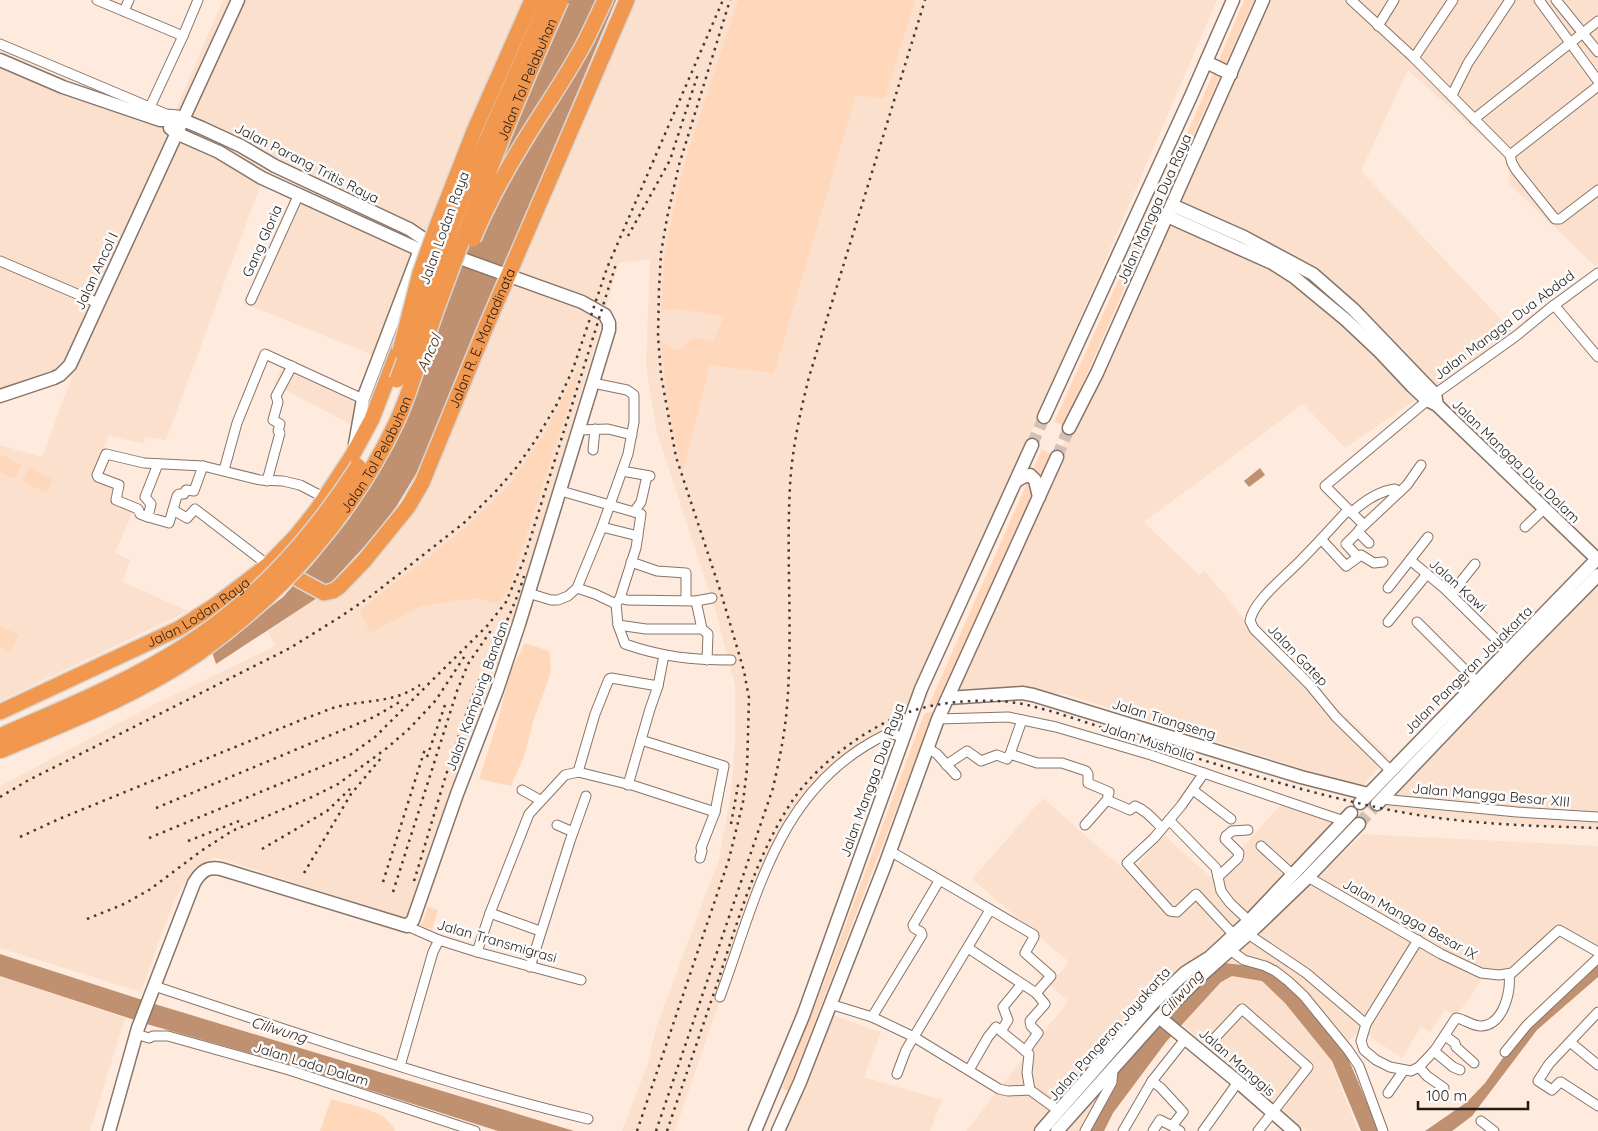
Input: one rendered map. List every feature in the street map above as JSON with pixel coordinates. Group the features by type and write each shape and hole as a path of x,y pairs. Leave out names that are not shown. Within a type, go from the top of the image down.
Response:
{"highway":[{"name":"Jalan Lodan Raya","path":"0,712 178,629 210,609 273,563 325,498 352,456 376,410 416,305 431,248 534,0"},
{"path":"397,380 399,355 404,333 420,273 438,222 474,131 534,0"},
{"name":"Jalan Tol Pelabuhan","path":"0,736 120,682 203,634 243,603 284,564 331,507 369,446 416,333 458,211 482,150 548,0"},
{"name":"Jalan Tol Pelabuhan","path":"0,751 87,714 159,678 200,652 253,610 297,568 340,516 360,487 396,423 490,167 561,0"},
{"path":"408,394 434,343 466,254 492,198 523,142 576,59 605,0"},
{"name":"Jalan R. E. Martadinata","path":"273,563 324,593 333,591 360,565 408,507 422,483 506,274 627,0"}],"main road":[{"name":"Jalan Ancol I","path":"0,396 54,378 66,371 70,365 238,0"},
{"name":"Jalan Mangga Dua Raya","path":"1044,417 1233,0"},
{"name":"Jalan Mangga Dua Raya","path":"1069,428 1097,373 1263,0"},
{"name":"Jalan Parang Tritis Raya","path":"0,60 62,87 160,120 176,134 219,152 262,178 431,248"},
{"path":"1206,62 1231,74"},
{"name":"Jalan Parang Tritis Raya","path":"160,120 184,118 241,146 275,166 409,229 431,248"},
{"path":"195,141 202,128"},
{"name":"Jalan Mangga Dua Dalam","path":"1170,211 1244,237 1313,274 1354,310 1433,400 1598,559"},
{"name":"Jalan Kampung Bandan","path":"407,926 413,920 457,794 497,690 580,430 609,330 609,323 605,315 582,302 431,248"},
{"name":"Jalan Lodan Raya","path":"352,456 360,424 363,399 431,248"},
{"name":"Jalan Mangga Dua Raya","path":"755,1131 803,1016 903,737 932,662 1032,445"},
{"path":"778,1131 833,999 938,719 1057,457"},
{"path":"1016,481 1026,476 1033,477 1040,497"},
{"name":"Jalan Pangeran Jayakarta","path":"1553,613 1598,559"},
{"name":"Jalan Pangeran Jayakarta","path":"1379,801 1535,630 1598,575"},
{"name":"Jalan Pangeran Jayakarta","path":"1364,798 1508,651 1535,630"},
{"path":"958,676 974,695"},
{"name":"Jalan Tiangseng","path":"948,698 1022,693 1033,695 1364,798"},
{"name":"Jalan Pangeran Jayakarta","path":"1057,1131 1087,1088 1092,1073 1154,1002 1186,972 1210,957 1234,935 1351,819"},
{"name":"Jalan Pangeran Jayakarta","path":"1041,1131 1059,1111 1087,1088 1102,1082 1160,1018 1204,974 1308,877 1351,819"},
{"path":"107,1131 137,1031 152,990 194,883 202,872 214,867 407,926"},
{"path":"814,985 833,999"},
{"name":"Jalan Manggis","path":"1160,1018 1183,1035 1294,1131"},
{"path":"1092,1073 1095,1078 1102,1082"}],"street":[{"path":"97,0 183,36"},
{"path":"124,11 129,0"},
{"path":"150,106 198,0"},
{"path":"1351,0 1452,95 1510,155 1516,170 1558,220 1598,190"},
{"path":"1378,26 1394,0"},
{"path":"1414,58 1453,0"},
{"path":"1452,95 1468,63 1510,0"},
{"path":"1539,0 1598,81"},
{"path":"1556,0 1598,52"},
{"path":"1474,119 1598,21"},
{"path":"0,44 166,114 184,118"},
{"path":"1510,155 1598,86"},
{"name":"Gang Gloria","path":"251,300 299,194"},
{"path":"0,261 98,303"},
{"name":"Jalan Mangga Dua Abdad","path":"1349,511 1325,486 1598,273"},
{"path":"1554,306 1598,357"},
{"path":"224,470 237,423 264,355 267,354 363,399"},
{"path":"267,481 280,433 278,431 280,424 273,420 278,402 276,396 292,366"},
{"path":"528,593 551,600 558,600 568,596 577,588 622,471 635,417 634,395 627,390 593,383"},
{"path":"593,450 595,429"},
{"path":"580,430 608,429 632,435"},
{"path":"203,466 194,491 186,490 184,494 178,494 169,523 140,514 138,509 116,500 119,485 97,475 106,454 158,464 203,466 260,480 283,481 300,485 325,498"},
{"path":"148,517 151,504 145,497 158,464"},
{"path":"1357,556 1346,544 1407,485 1421,465"},
{"path":"622,471 649,476 641,502 634,512"},
{"name":"Jalan Gatep","path":"1390,770 1336,716 1309,684 1251,625 1252,613 1268,592 1349,511 1384,492 1394,490 1398,492"},
{"path":"561,491 641,514 638,536 618,601 618,625 624,643 664,655 690,660 731,660"},
{"path":"173,510 187,518 193,508 195,509 273,563"},
{"path":"1525,527 1544,508"},
{"path":"1349,511 1369,543"},
{"path":"602,527 638,536"},
{"name":"Jalan Kawi","path":"1428,537 1410,560 1452,594 1508,651"},
{"path":"1320,539 1346,566 1357,556 1361,555 1374,563 1383,562"},
{"path":"1388,588 1410,560"},
{"path":"631,562 658,571 686,573 686,600"},
{"path":"1452,594 1475,564"},
{"path":"1388,622 1428,574"},
{"path":"577,588 618,601 712,598"},
{"path":"696,600 702,629 708,634 707,660"},
{"path":"1417,622 1477,682"},
{"path":"618,625 646,629 702,629"},
{"path":"628,785 658,686 664,655"},
{"path":"578,772 595,714 609,678 658,686"},
{"name":"Jalan Musholla","path":"938,719 1008,718 1056,727 1351,819"},
{"path":"946,765 967,751 981,761 997,755 1007,759 1022,720"},
{"path":"720,997 759,885 777,843 804,800 835,767 859,749 887,734 903,737"},
{"path":"641,740 724,766 715,812 701,848 700,858"},
{"path":"928,748 937,754 956,774"},
{"path":"1010,754 1038,763 1062,764 1083,769 1088,774 1088,782 1109,792 1107,800 1085,825"},
{"path":"477,952 490,913 532,815 540,800 565,775 578,772 628,785 715,812"},
{"path":"1204,773 1169,820 1127,863 1172,912 1180,910 1196,894 1234,935"},
{"path":"522,790 540,800"},
{"path":"1193,790 1231,819"},
{"path":"530,967 540,931 586,796"},
{"path":"1107,800 1130,810 1135,806 1138,807 1150,815 1162,828"},
{"name":"Jalan Mangga Besar XIII","path":"1379,801 1517,812 1598,816"},
{"path":"1169,820 1216,868 1221,891 1230,904 1249,921"},
{"path":"557,825 573,832"},
{"path":"1218,877 1239,855 1225,839 1226,836 1232,831 1248,830"},
{"path":"1261,846 1293,875"},
{"path":"890,851 1034,936 1025,953 1052,975 1036,992"},
{"name":"Jalan Mangga Besar IX","path":"1308,877 1440,954 1481,973 1509,974"},
{"path":"872,1017 922,935 913,925 939,881"},
{"path":"896,1074 906,1050 990,910"},
{"path":"490,913 540,931"},
{"name":"Jalan Transmigrasi","path":"407,926 439,940 477,952 581,980"},
{"path":"1418,940 1366,1024 1361,1041 1364,1050 1376,1060 1390,1067 1410,1071 1419,1067 1434,1051 1455,1019 1458,1018 1470,1024 1481,1026 1494,1021 1505,1006 1509,994 1509,974 1516,971 1560,930 1598,952"},
{"path":"1248,934 1306,973 1366,1024"},
{"path":"400,1066 433,952 439,940"},
{"path":"968,948 1036,992 1045,1004 1030,1021 1037,1035 1025,1050"},
{"path":"1230,950 1244,960 1275,971 1304,996 1359,1066 1383,1131"},
{"path":"1505,1052 1527,1025 1598,958"},
{"path":"1001,1031 1008,1020 1003,1007 1022,984"},
{"path":"152,990 400,1066 550,1110 588,1119"},
{"path":"833,999 914,1037 999,1089 1008,1091 1030,1090 1059,1111"},
{"path":"1212,1041 1242,1009 1307,1066 1308,1069 1271,1112 1258,1131"},
{"path":"1598,1012 1549,1064 1538,1081 1552,1090 1562,1082 1598,1106"},
{"path":"969,1070 996,1027 1025,1050 1029,1057 1027,1073 1030,1090"},
{"name":"Jalan Lada Dalam","path":"137,1031 149,1038 153,1036 168,1036 289,1070 475,1131"},
{"path":"1123,1131 1152,1081 1183,1035"},
{"path":"1445,1036 1455,1043 1456,1048 1474,1063"},
{"path":"1570,1042 1598,1065"},
{"path":"1434,1051 1460,1070"},
{"path":"1419,1067 1427,1076 1444,1088"},
{"path":"1086,1131 1112,1082 1113,1069"},
{"path":"1388,1093 1404,1070"},
{"path":"1152,1081 1184,1112 1176,1128 1160,1120 1153,1131"},
{"path":"1203,1131 1238,1082"},
{"path":"1481,1121 1494,1131"}],"shaded area":[{"path":"223,0 525,0 431,223 387,361 243,303 306,163 264,176 166,440 145,437 144,444 109,436 92,475 116,484 111,499 134,508 115,553 130,560 123,582 188,611 0,701 0,445 42,457 72,377 0,399 0,60 168,128"},
{"path":"634,0 1217,0 905,726 887,732 825,775 776,841 675,1131 622,1131 648,1063 656,1028 719,859 731,794 735,741 735,686 716,612 657,433 646,366 650,259 619,263 523,591 407,919 215,857 195,868 174,900 141,992 0,948 0,786 151,706 275,646 268,631 313,600 333,598 421,497"},
{"path":"738,0 915,0 885,99 856,95 774,373 710,365 682,473 667,398 661,341 677,351 693,337 713,342 724,316 684,310 661,310 665,253 686,158"},
{"path":"1244,0 1254,0 1193,136 1187,133"},
{"path":"1263,0 1598,0 1598,263 1595,266 1509,184 1508,160 1408,70 1361,171 1511,330 1461,373 1435,387 1345,448 1303,404 1144,522 1199,575 1205,571 1249,625 1389,757 1361,787 1065,694 948,698"},
{"path":"1152,209 1158,212 1139,255 1131,252"},
{"path":"1128,259 1136,262 1064,426 1054,422"},
{"path":"287,358 376,400 363,431 274,384"},
{"path":"577,371 580,372 509,588 499,604 478,598 421,606 370,633 360,610 465,528 508,486 544,434"},
{"path":"1042,449 1051,454 936,705 928,707"},
{"path":"0,454 22,465 14,479 0,472"},
{"path":"29,467 53,480 46,493 22,481"},
{"path":"1598,573 1598,830 1435,818 1375,807"},
{"path":"0,626 19,635 10,652 0,647"},
{"path":"525,643 549,651 551,672 534,719 524,756 511,786 479,779 499,717 509,674"},
{"path":"934,711 788,1091 782,1088 822,988 921,722 925,713"},
{"path":"1288,796 1344,821 1249,921 1186,972 1041,1131 966,1131 1068,1001 1050,985 1069,962 972,879 1043,798 1129,874 1164,835 1214,880"},
{"path":"1363,834 1598,846 1598,952 1553,931 1517,968 1484,974 1470,998 1456,1015 1445,1010 1430,1032 1421,1027 1402,1058 1366,1034 1387,993 1375,1012 1331,1062 1358,1131 1307,1131 1170,1014 1209,974"},
{"path":"428,907 438,910 432,929 421,926"},
{"path":"0,976 125,1018 90,1131 0,1131"},
{"path":"827,1013 881,1032 864,1077 942,1100 930,1131 778,1131"},
{"path":"1113,1069 1087,1131 1057,1131"},
{"path":"331,1099 377,1113 391,1124 395,1131 320,1131"}],"water":[{"name":"Ancol","path":"567,0 616,0 419,469 396,507 373,537 317,598 216,664 212,652 283,597 349,519 393,443 464,253"},
{"path":"1260,468 1265,475 1249,487 1244,481"},
{"path":"0,954 158,1005 574,1131 498,1131 281,1062 150,1025 0,976"},
{"path":"1598,962 1598,977 1537,1030 1472,1116 1452,1131 1425,1131 1467,1102 1485,1083 1525,1027"},
{"path":"1224,963 1252,966 1272,971 1291,986 1342,1044 1379,1131 1361,1131 1332,1061 1285,1003 1262,981 1232,976 1221,982 1166,1042 1113,1113 1104,1131 1087,1131 1122,1066 1204,975"}],"tunnel":[{"path":"1032,445 1044,417"},
{"path":"1057,457 1069,428"},
{"path":"1359,824 1377,804"}],"railway":[{"path":"0,797 27,781 290,648 371,596 465,522 497,490 516,468 535,441 557,404 573,369 607,268 723,0"},
{"path":"637,1131 729,859 743,802 747,769 749,698 744,671 721,593 676,457 661,375 658,336 661,253 667,218 679,165 730,0"},
{"path":"656,1131 773,788 780,758 789,679 789,513 791,472 797,431 809,377 925,0"},
{"path":"628,236 670,160 698,74"},
{"path":"149,838 350,755 375,737 488,625 506,602 523,562 616,264"},
{"path":"414,881 465,719 479,681 513,607 524,576"},
{"path":"393,892 457,691 468,664 492,629"},
{"path":"87,919 124,904 149,890 201,851 232,831 338,784 387,748 410,728 436,700 466,654"},
{"path":"20,837 59,819 306,718 336,707 389,698 410,691 420,685"},
{"path":"156,808 374,717 403,700"},
{"path":"667,1131 741,910 760,862 782,818 795,797 832,758 862,736 893,718 921,708 963,701 1004,701 1017,703 1054,712 1266,779 1352,802 1395,811 1471,822 1598,828"},
{"path":"427,757 445,705"},
{"path":"383,882 425,749"},
{"path":"304,873 351,794 382,757"},
{"path":"731,824 739,780"},
{"path":"262,849 327,811 350,789"},
{"path":"188,841 239,821"}],"water label":[{"name":"Ciliwung","path":"1181,994"},
{"name":"Ciliwung","path":"279,1030"}]}
